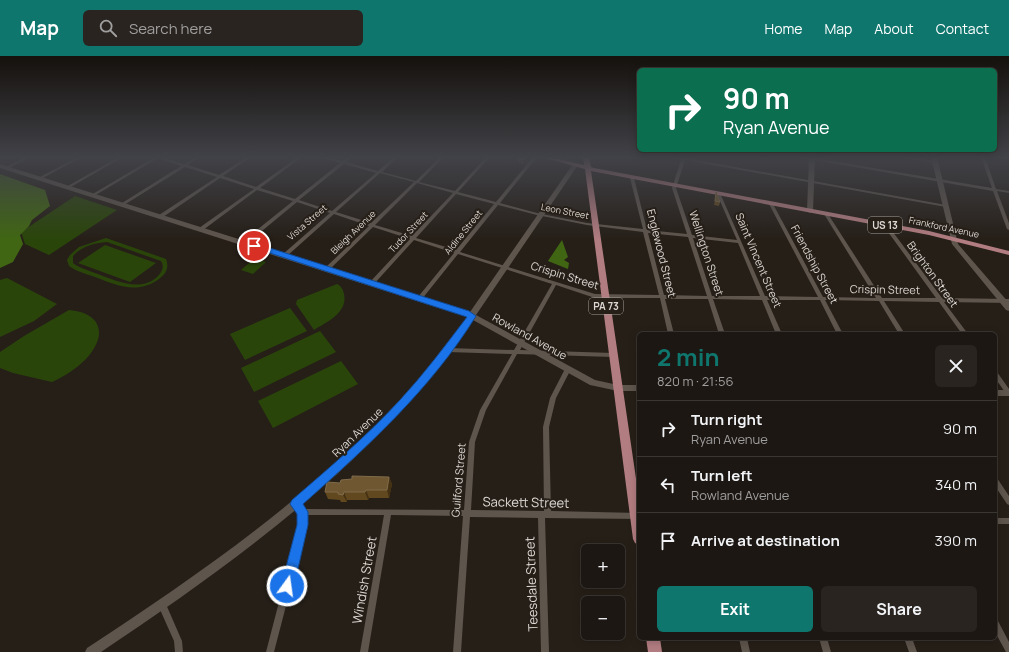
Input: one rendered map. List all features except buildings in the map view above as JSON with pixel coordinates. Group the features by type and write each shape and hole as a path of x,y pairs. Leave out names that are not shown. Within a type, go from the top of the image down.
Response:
{"main road":[{"name":"PA 73","path":"589,185 637,516"},
{"name":"Frankford Avenue","path":"668,185 885,225 954,239 1009,253"},
{"path":"653,640 654,652"}],"street":[{"name":"Rowland Avenue","path":"61,185 466,313 593,383 618,388 637,388"},
{"path":"68,187 72,185"},
{"path":"93,195 110,185"},
{"path":"123,204 154,185"},
{"path":"161,216 207,185"},
{"name":"Crispin Street","path":"247,185 595,296 1006,301"},
{"path":"202,229 261,185"},
{"path":"244,242 316,185"},
{"name":"Vista Street","path":"285,255 364,185"},
{"name":"Bleigh Avenue","path":"327,269 414,185"},
{"name":"Leon Street","path":"428,185 542,215 595,224 739,242"},
{"name":"Tudor Street","path":"372,283 463,185"},
{"name":"Aldine Street","path":"420,298 512,185"},
{"name":"Ryan Avenue","path":"91,652 162,606 296,504 378,429 423,381 448,350 562,185"},
{"name":"Englewood Street","path":"634,185 670,332"},
{"path":"810,211 811,185"},
{"path":"827,185 946,206"},
{"path":"940,185 957,247 1006,301 1009,308"},
{"path":"966,185 1009,192"},
{"path":"993,185 1009,229"},
{"name":"Wellington Street","path":"674,186 721,332"},
{"name":"Saint Vincent Street","path":"719,194 777,332"},
{"name":"Friendship Street","path":"771,204 839,332"},
{"path":"826,214 901,332"},
{"name":"Brighton Street","path":"885,225 964,332"},
{"name":"Guilford Street","path":"457,652 472,442 483,410 555,283"},
{"path":"448,350 614,355"},
{"name":"Teesdale Street","path":"545,652 544,515 546,427 553,398 568,369"},
{"path":"997,377 1009,393"},
{"path":"997,393 1009,393"},
{"path":"997,483 1009,502"},
{"path":"270,652 303,525 302,512 296,504"},
{"name":"Sackett Street","path":"302,512 637,516"},
{"name":"Windish Street","path":"364,652 388,512"},
{"path":"997,521 1009,521"},
{"path":"162,606 178,641 179,652"},
{"path":"997,628 1009,650"},
{"path":"743,640 746,652"},
{"path":"824,640 828,652"},
{"path":"909,640 914,652"}],"green space":[{"path":"0,185 30,185 45,190 50,206 32,220 29,226 20,235 23,244 13,262 0,268"},
{"path":"75,196 117,210 49,255 25,244 21,232"},
{"path":"106,238 166,259 167,270 159,279 143,287 127,287 111,283 69,266 67,260 79,247","holes":["107,242 161,261 163,268 159,275 152,281 136,285 119,282 81,268 73,263 73,256 88,246"]},
{"path":"562,240 568,257 564,260 569,263 568,269 548,261"},
{"path":"105,245 156,263 130,282 78,263"},
{"path":"255,258 266,262 253,274 241,270"},
{"path":"7,278 57,304 34,321 0,337 0,280"},
{"path":"337,284 344,292 343,307 340,312 330,320 314,330 296,304 297,300"},
{"path":"290,308 307,331 245,360 230,334"},
{"path":"69,310 80,312 89,316 95,320 98,327 99,334 93,350 78,366 66,375 52,382 13,373 0,368 0,352"},
{"path":"320,331 336,352 254,392 241,368"},
{"path":"341,361 358,384 273,428 258,401"}],"route":[{"path":"254,246 420,298 472,316 438,363 402,404 348,458 296,504 302,512 303,525 287,586"}]}
